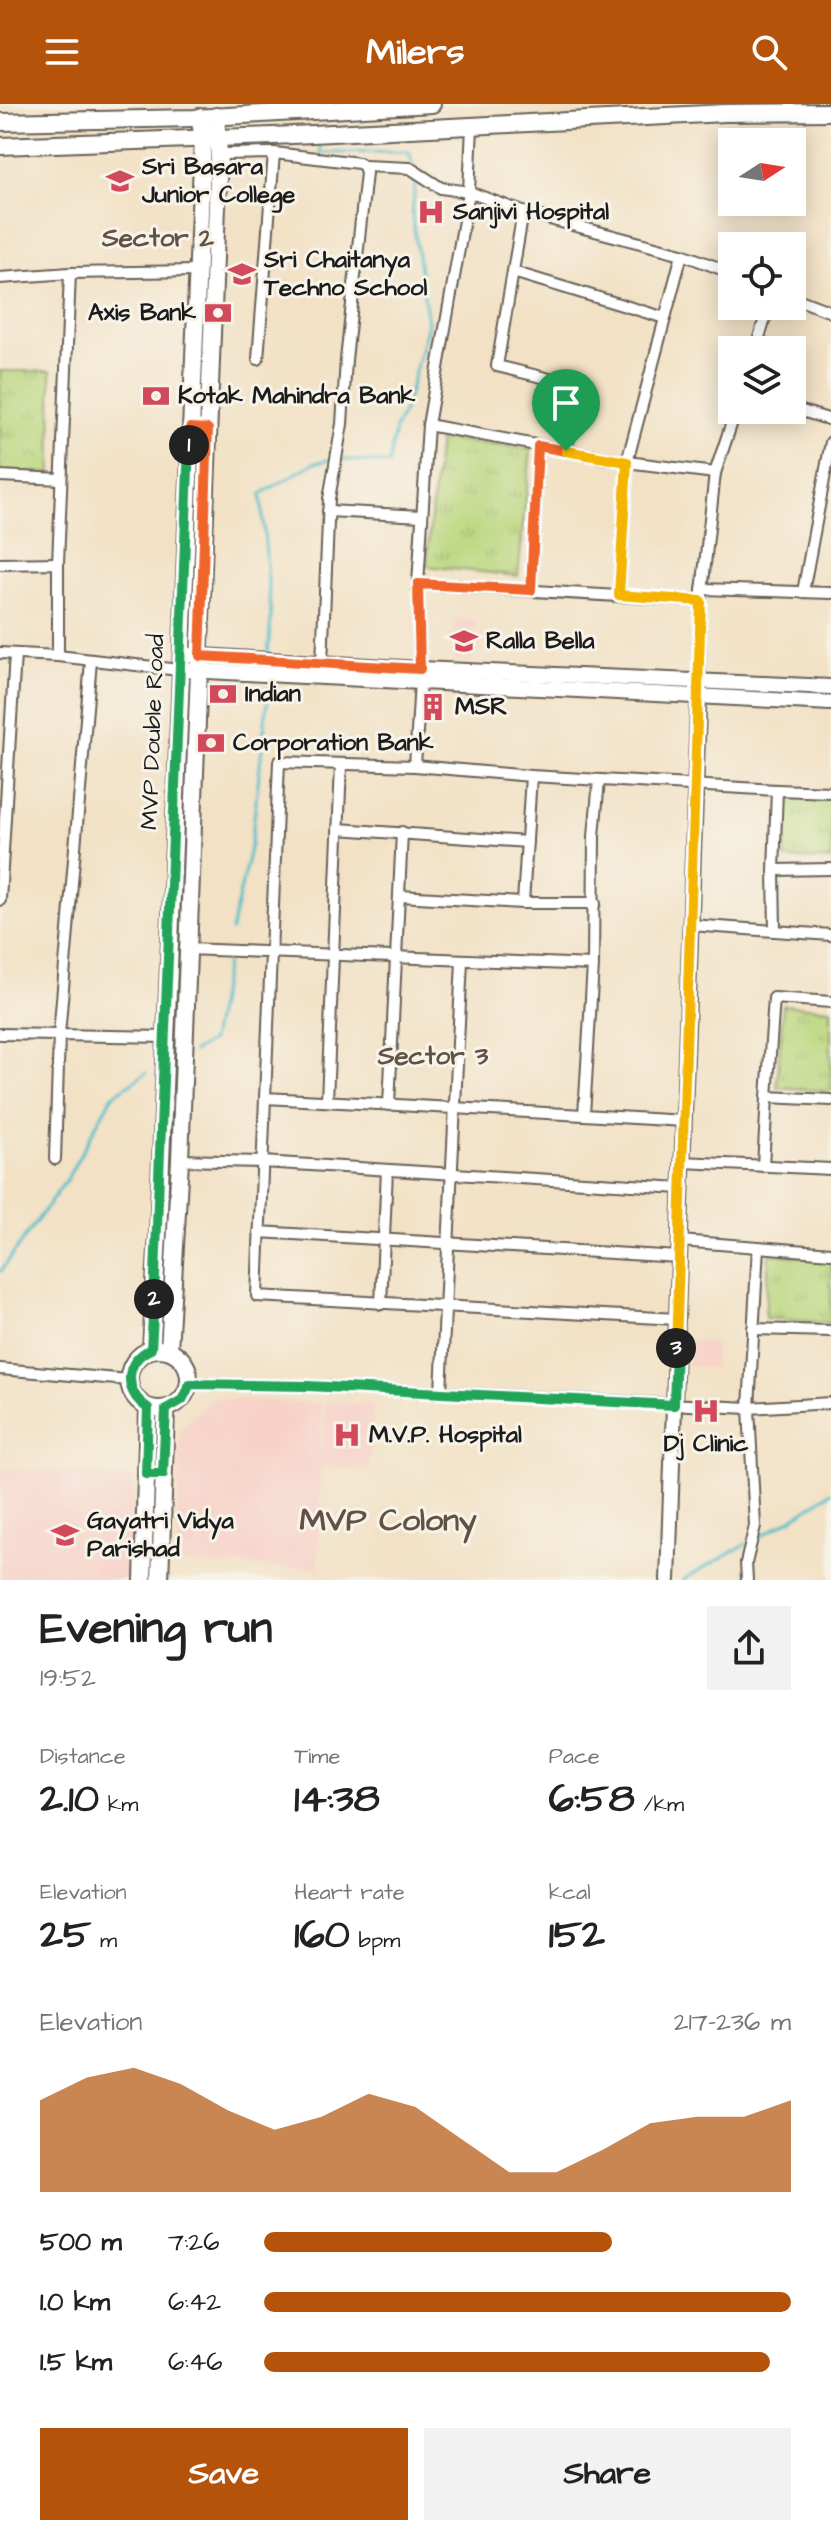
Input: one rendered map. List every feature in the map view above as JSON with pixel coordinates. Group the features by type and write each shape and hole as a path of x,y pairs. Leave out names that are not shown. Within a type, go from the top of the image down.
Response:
{"main road":[{"path":"272,104 312,110"},
{"path":"0,122 432,104"},
{"path":"0,146 214,143 725,113 831,112"},
{"name":"MVP Double Road","path":"169,1350 180,1160 208,429 214,143 208,113"},
{"name":"MVP Double Road","path":"151,1349 197,271 214,143"},
{"path":"190,428 208,429"},
{"path":"185,549 204,549"},
{"path":"161,1158 180,1160"},
{"path":"151,1349 169,1350 186,1363 190,1373 190,1384 182,1400 166,1409 148,1408 134,1397 129,1380 135,1360 151,1349"},
{"path":"143,1580 148,1408"},
{"path":"160,1580 166,1409"},
{"path":"146,1474 163,1474"}],"street":[{"path":"415,766 420,675 418,584 428,425 469,192 472,126"},
{"path":"214,143 364,166 410,168 441,188 469,192 523,212 682,254 718,268"},
{"path":"258,359 274,153"},
{"path":"322,663 328,511 342,424 347,346 366,173 364,166"},
{"path":"523,212 497,366 578,386 580,389 566,451"},
{"path":"619,595 627,462 682,254"},
{"path":"0,278 70,273 197,271"},
{"path":"513,272 665,318"},
{"path":"58,656 58,563 70,273"},
{"path":"806,302 831,312"},
{"path":"806,412 831,420"},
{"path":"668,1574 701,601 715,473 731,424"},
{"path":"428,425 627,462 715,473"},
{"path":"803,592 831,442"},
{"path":"531,590 538,446"},
{"path":"0,476 61,479"},
{"path":"328,511 422,516"},
{"path":"0,564 58,563"},
{"path":"418,584 701,601"},
{"path":"702,589 831,593"},
{"path":"0,653 91,661 180,662 420,675 698,698 831,703"},
{"path":"0,900 6,731 15,654"},
{"path":"55,1159 59,1035 91,661"},
{"path":"200,663 322,663 420,675 699,680 831,687"},
{"path":"677,1319 257,1296 279,762 415,766 531,776 831,792"},
{"path":"327,1101 341,765"},
{"path":"523,903 531,776"},
{"path":"584,1115 593,965 594,836 599,780"},
{"path":"775,931 777,790"},
{"path":"338,829 527,842"},
{"path":"389,1105 402,832"},
{"path":"774,870 831,869"},
{"path":"399,896 523,903 595,903"},
{"path":"690,925 831,935"},
{"path":"187,949 593,965"},
{"path":"441,1392 462,961"},
{"path":"763,1166 774,998 831,1002"},
{"path":"0,1034 184,1039"},
{"path":"767,1097 831,1100"},
{"path":"265,1098 684,1121"},
{"path":"180,1160 262,1162 681,1188"},
{"path":"682,1162 831,1169"},
{"path":"381,1304 387,1170"},
{"path":"259,1232 679,1257"},
{"path":"680,1241 831,1253"},
{"path":"747,1580 746,1563 755,1533 749,1408 758,1247"},
{"path":"753,1329 831,1331"},
{"path":"0,1369 129,1380"},
{"path":"190,1384 308,1386 749,1408 831,1403"}],"shaded area":[{"name":"Ralla Bella","path":"455,619 475,620 473,662 453,661"},
{"path":"688,1341 715,1342 714,1367 687,1366"},
{"path":"211,1398 321,1404 320,1464 325,1401 374,1404 369,1470 320,1467 318,1569 177,1564 180,1430"},
{"path":"0,1468 134,1478 129,1580 0,1580"}],"green space":[{"path":"0,371 51,371 52,473 0,473"},
{"path":"439,439 531,449 518,576 426,566"},
{"path":"786,795 831,796 831,860 785,859"},
{"path":"783,1005 831,1009 831,1091 777,1087"},
{"path":"769,1254 831,1258 831,1323 765,1318"}],"waterway":[{"path":"320,142 321,153 409,152 413,165"},
{"path":"340,459 389,464 395,429 405,408 428,324 412,215 416,176"},
{"path":"268,654 271,618 261,494 314,463 332,459"},
{"path":"231,931 251,844 269,687"},
{"path":"193,1052 211,1041 226,964"},
{"path":"0,1272 67,1179 112,1096 146,1073"},
{"path":"756,1539 831,1492"},
{"path":"683,1580 746,1544"}],"place":[{"name":"Sri Basara Junior College","path":"120,181"},
{"name":"Sanjivi Hospital","path":"431,212"},
{"name":"Sri Chaitanya Techno School","path":"242,274"},
{"name":"Axis Bank","path":"218,313"},
{"name":"Kotak Mahindra Bank","path":"156,396"},
{"name":"Ralla Bella","path":"464,641"},
{"name":"Indian","path":"223,694"},
{"name":"MSR","path":"433,707"},
{"name":"Corporation Bank","path":"211,743"},
{"name":"Dj Clinic","path":"706,1411"},
{"name":"M.V.P. Hospital","path":"347,1435"},
{"name":"Gayatri Vidya Parishad","path":"65,1535"}],"district":[{"name":"Sector 2","path":"158,238"},
{"name":"Sector 3","path":"433,1056"},
{"name":"MVP Colony","path":"388,1520"}],"route":[{"path":"190,428 208,429 200,656 420,669 418,584 531,590 538,446 566,451 627,462 619,595 701,601 674,1405 308,1386 190,1384 182,1400 166,1409 163,1474 146,1474 148,1408 134,1397 129,1380 135,1360 151,1349 190,428"}]}
